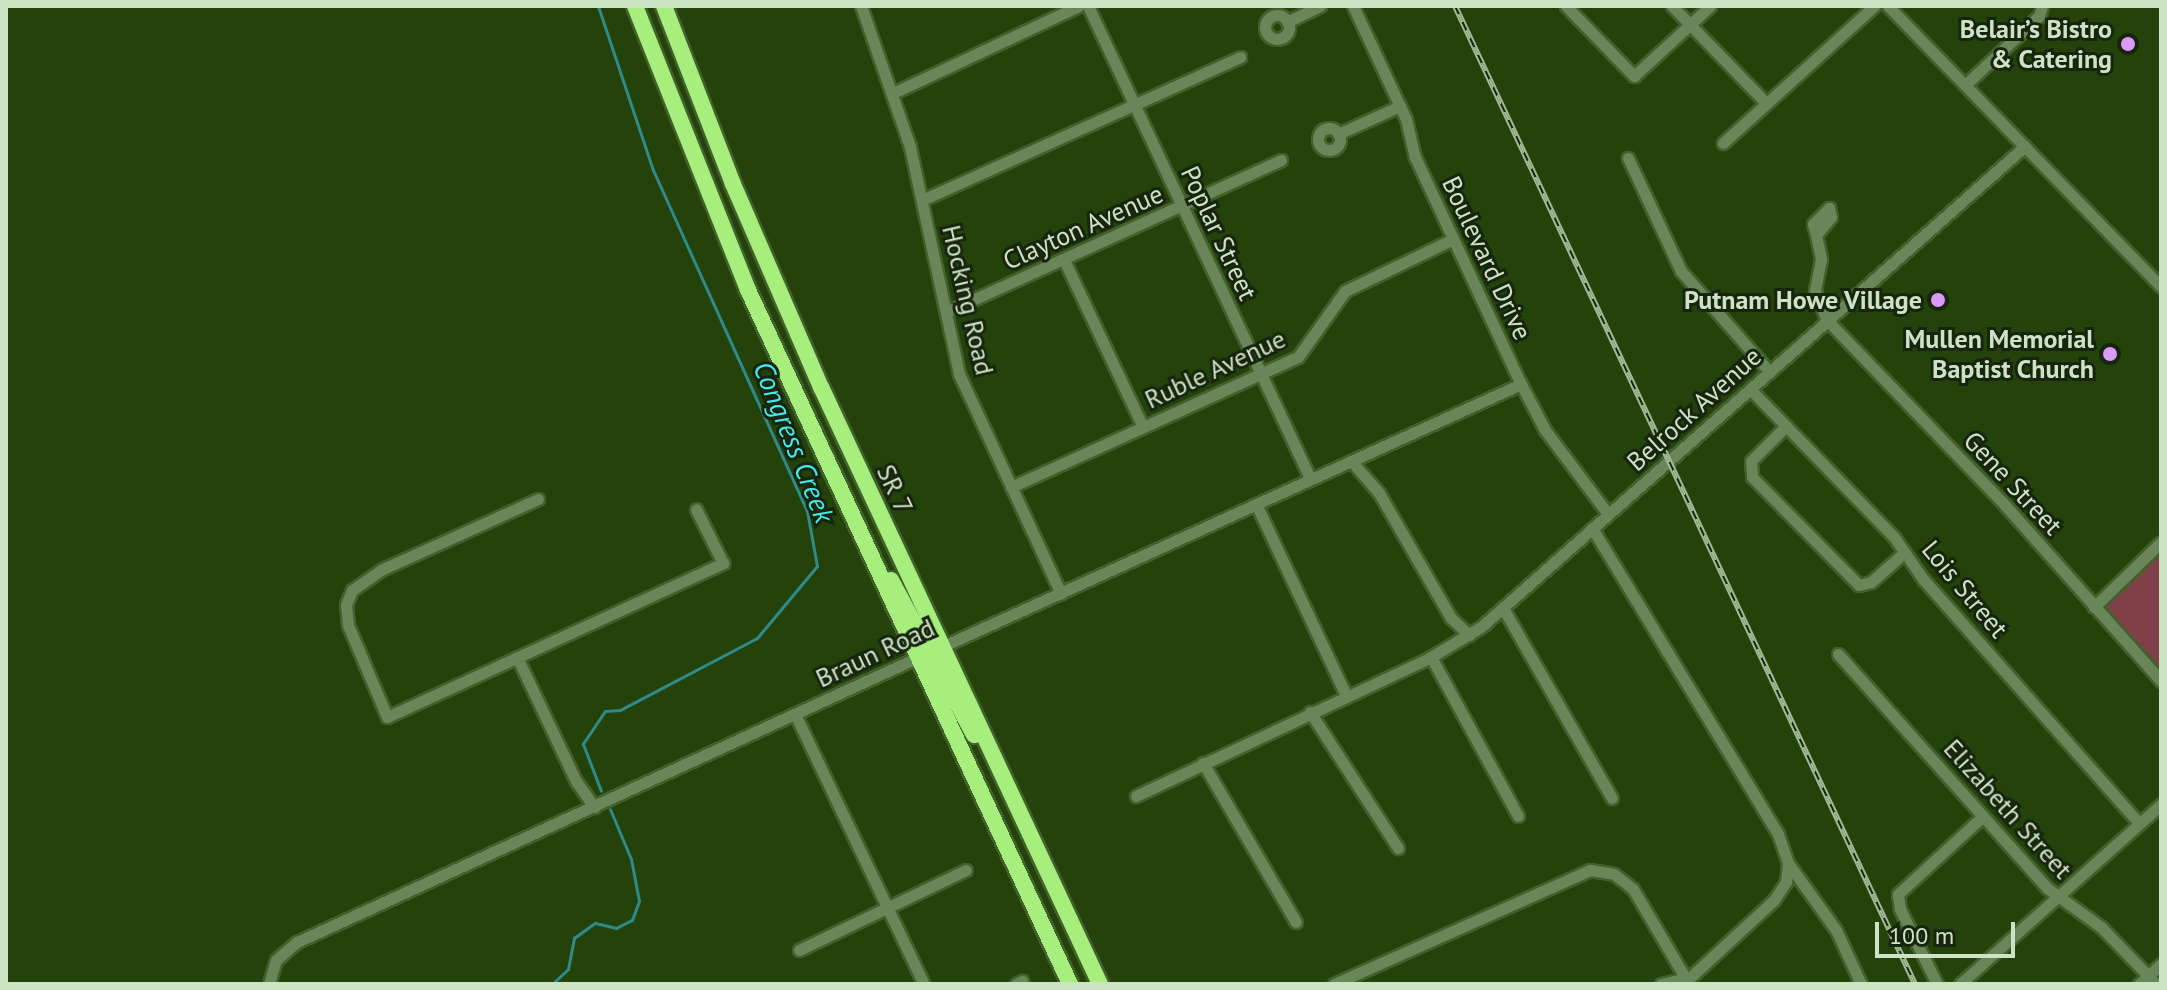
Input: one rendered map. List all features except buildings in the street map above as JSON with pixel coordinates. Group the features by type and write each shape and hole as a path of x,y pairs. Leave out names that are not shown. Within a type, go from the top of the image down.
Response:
{"highway":[{"name":"SR 7","path":"635,6 717,217 847,508 1013,797 1100,984"},
{"name":"SR 7","path":"664,6 760,249 1070,984"}],"street":[{"name":"Hocking Road","path":"861,6 893,93 922,200 959,374 1061,594"},
{"path":"893,93 1079,6"},
{"name":"Poplar Street","path":"1088,6 1310,478"},
{"path":"1287,22 1320,6"},
{"name":"Boulevard Drive","path":"1353,6 1400,106 1413,152 1521,384 1545,430 1608,514"},
{"path":"1566,6 1636,75 1710,6"},
{"path":"1672,6 1766,103"},
{"path":"1723,143 1874,6"},
{"path":"1888,6 2161,287"},
{"path":"1965,85 2039,16 2042,6"},
{"path":"922,200 1240,57"},
{"path":"1338,134 1400,106"},
{"name":"Belrock Avenue","path":"1592,528 2025,146"},
{"path":"1628,158 1681,271 1769,371"},
{"name":"Clayton Avenue","path":"946,312 1281,160"},
{"path":"1816,235 1821,259 1815,291 1827,320"},
{"name":"Ruble Avenue","path":"1011,487 1261,375 1310,346 1345,291 1453,239"},
{"path":"1064,260 1143,427"},
{"name":"Gene Street","path":"1827,320 2004,504 2161,681"},
{"name":"Braun Road","path":"269,984 276,960 297,942 1521,384"},
{"name":"Lois Street","path":"1750,389 1905,552 1925,582 2139,823"},
{"path":"1786,426 1751,461 1752,477 1859,585 1871,582 1905,552"},
{"path":"1353,463 1379,493 1451,618 1469,635"},
{"path":"538,499 365,578 346,605 354,643 387,717 723,563 696,509"},
{"path":"1256,504 1346,695"},
{"path":"1136,796 1431,657 1469,635 1592,528 1778,834 1788,863 1829,919 1861,984"},
{"path":"2094,607 2161,542"},
{"path":"1503,608 1612,798"},
{"name":"Elizabeth Street","path":"1838,654 2058,897 2101,927 2147,981"},
{"path":"517,657 576,781 594,807"},
{"path":"1431,657 1518,816"},
{"path":"1310,712 1398,848"},
{"path":"795,714 924,984"},
{"path":"1203,763 1296,922"},
{"path":"1960,984 2161,804"},
{"path":"1937,984 1898,894 1983,816"},
{"path":"1661,984 1686,982 1774,900 1786,882 1788,863"},
{"path":"799,950 966,870"},
{"path":"1334,984 1578,873 1602,871 1633,889 1686,982"},
{"path":"2147,981 2161,964"}],"shaded area":[{"path":"2161,542 2161,681 2094,607"}],"waterway":[{"name":"Congress Creek","path":"598,6 653,170 807,511 817,566 757,638 620,710 605,711 583,744 601,791"},
{"name":"Congress Creek","path":"552,984 568,969 574,938 595,923 616,928 632,920 639,901 631,859 610,809"}],"railway":[{"path":"1455,6 1915,984"}],"place":[{"name":"Belair’s Bistro & Catering","path":"2128,44"},
{"name":"Putnam Howe Village","path":"1938,300"},
{"name":"Mullen Memorial Baptist Church","path":"2110,354"}]}
